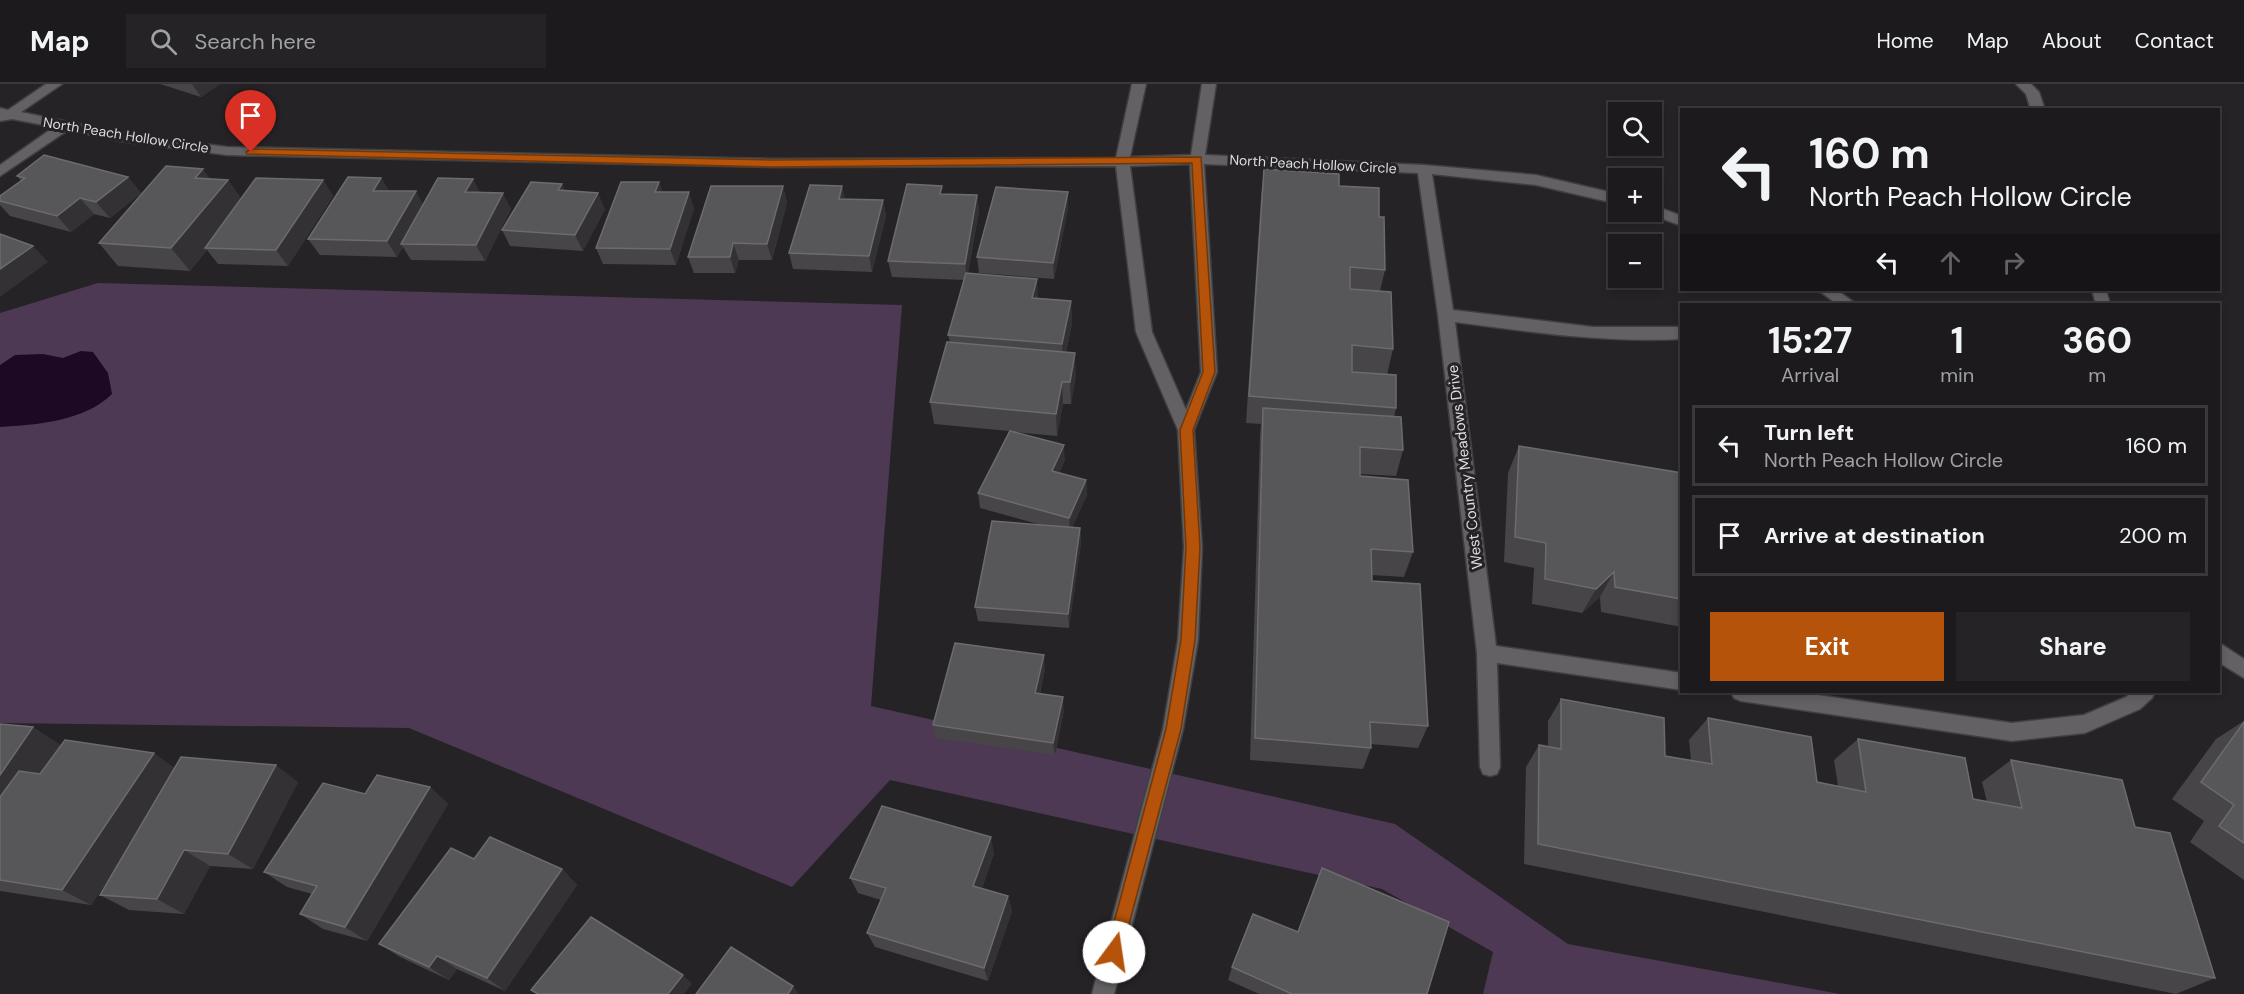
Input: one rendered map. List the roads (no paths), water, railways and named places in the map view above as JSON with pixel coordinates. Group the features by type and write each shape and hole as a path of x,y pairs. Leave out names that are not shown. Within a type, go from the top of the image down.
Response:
{"street":[{"path":"3,116 55,84"},
{"path":"1103,994 1173,729 1188,640 1193,547 1186,430 1144,332 1122,162 1139,84"},
{"path":"1186,430 1209,372 1197,159 1209,84"},
{"path":"2027,88 2037,108"},
{"name":"North Peach Hollow Circle","path":"3,116 120,137 227,152 772,164 1122,162 1197,159 1424,169 1536,180 1608,197"},
{"path":"0,172 65,126"},
{"name":"West Country Meadows Drive","path":"1424,169 1446,315 1487,653 1490,767"},
{"path":"1662,214 1680,220"},
{"path":"1828,291 1846,303"},
{"path":"1446,315 1568,331 1642,336 1680,333"},
{"path":"2220,652 2244,670"},
{"path":"1487,653 1680,682"},
{"path":"1748,693 2012,732 2085,724 2133,703 2144,693"}]}
